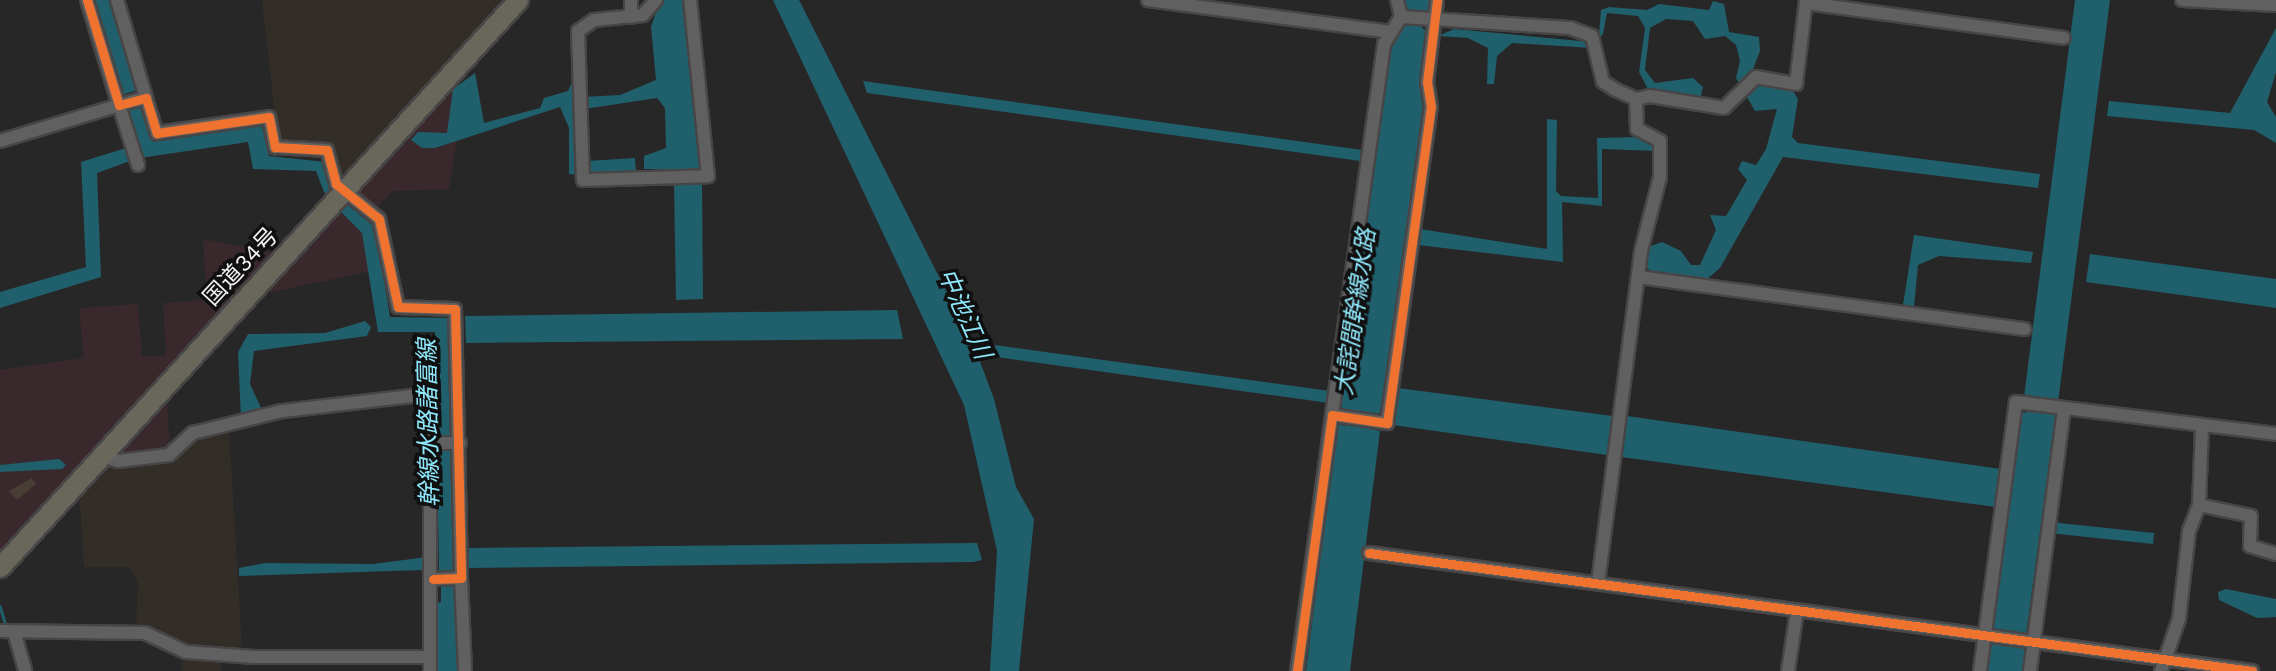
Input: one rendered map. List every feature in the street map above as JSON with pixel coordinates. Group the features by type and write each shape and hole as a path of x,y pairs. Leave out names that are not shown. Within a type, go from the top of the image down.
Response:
{"highway":[{"name":"国道34号","path":"0,567 7,547 102,456 519,0"}],"street":[{"path":"87,0 132,102 156,133 269,117 275,147 327,150 336,184 379,219 398,307 455,309 446,443 433,561 448,579 465,671"},
{"path":"117,0 138,165"},
{"path":"631,0 631,17"},
{"path":"656,0 651,11 631,17 586,23 578,31 583,180 708,176 690,0"},
{"path":"1148,0 1391,32"},
{"path":"1297,671 1338,416 1384,44 1401,17 1397,0"},
{"path":"1338,416 1387,423 1431,107 1427,82 1430,21 1437,0"},
{"path":"2182,0 2276,5"},
{"path":"1401,17 1430,21 1570,28 1592,36 1598,50 1603,82 1636,99 1650,96 1724,108 1756,77 1796,84 1806,2 2064,38"},
{"path":"1598,583 1639,277 1660,177 1660,141 1637,129 1636,99"},
{"path":"0,141 132,102"},
{"path":"1639,277 2025,329"},
{"path":"102,456 118,461 169,455 193,433 282,411 430,394 446,443 462,557 448,579 430,657 430,671"},
{"path":"1980,671 2016,402 2276,434"},
{"path":"2030,671 2064,409"},
{"path":"2163,666 2179,619 2189,531 2199,505 2202,426"},
{"path":"2199,505 2251,516 2250,545 2276,554"},
{"path":"1369,554 2008,639 2163,666 2252,671"},
{"path":"1788,671 1797,611"},
{"path":"0,631 15,635 145,634 186,652 254,657 374,664 430,657"},
{"path":"15,635 25,671"},
{"path":"253,671 254,657"}],"shaded area":[{"path":"262,0 509,0 341,183 331,144 282,144 277,133"},
{"path":"453,84 457,137 449,189 393,191 369,215 348,195"},
{"path":"339,208 366,233 372,271 262,294"},
{"path":"203,239 276,253 0,558 0,370 84,358 79,308 138,304 142,356 166,355 163,303 207,300"},
{"path":"167,395 170,458 107,461"},
{"path":"229,430 242,647 222,647 221,671 182,671 183,646 157,631 136,630 138,583 130,567 84,567 80,504 73,498 107,461 170,458 195,435"}],"water":[{"path":"92,0 111,0 138,90 121,95"},
{"path":"660,0 685,0 703,170 644,169 644,156 666,148 665,108 657,98 584,109 583,97 620,95 656,80 651,27"},
{"path":"773,0 799,0 975,348 994,399 1016,487 1034,519 1019,671 990,671 997,551 964,405"},
{"name":"大詫間幹線水路","path":"1402,0 1431,0 1422,28 1427,31 1420,84 1425,103 1380,413 1372,413 1370,429 1380,431 1350,671 1306,671 1337,424 1346,426 1349,410 1339,408 1386,49 1400,26 1406,26"},
{"path":"2075,0 2110,0 2058,402 2044,400 2043,412 2056,414 2026,635 2012,633 2010,646 2026,648 2023,671 1986,671 1990,644 2004,645 2005,632 1991,631 2021,413 2036,411 2038,400 2024,397"},
{"path":"1713,1 1724,4 1729,32 1759,37 1760,51 1750,77 1792,89 1798,99 1792,137 1798,143 2040,174 2038,188 1783,157 1720,268 1706,280 1654,274 1645,266 1648,247 1662,242 1681,251 1691,265 1700,265 1716,230 1710,215 1726,216 1747,180 1738,169 1742,161 1756,165 1766,149 1777,109 1755,111 1736,78 1740,61 1736,45 1725,36 1705,39 1693,21 1666,19 1650,28 1645,70 1655,83 1693,78 1703,87 1700,99 1649,91 1639,72 1645,28 1638,16 1607,13 1603,34 1592,48 1512,43 1497,56 1494,84 1487,84 1488,48 1468,38 1438,36 1454,29 1591,42 1599,35 1601,10 1609,7 1647,10 1659,4 1709,10"},
{"path":"2276,28 2276,72 2267,102 2276,117 2276,143 2254,130 2107,116 2109,101 2230,113"},
{"path":"475,73 484,123 540,108 544,98 568,91 572,82 578,175 569,174 569,128 560,107 435,148 422,148 411,140 418,132 447,133 453,89"},
{"path":"863,81 1362,150 1360,161 867,93"},
{"path":"142,106 153,142 262,126 269,156 326,162 334,192 329,198 316,171 253,169 248,142 140,158 126,111"},
{"path":"1547,119 1557,120 1556,191 1561,196 1598,198 1597,138 1639,137 1656,144 1656,151 1602,149 1602,206 1562,202 1563,262 1418,245 1420,229 1547,249"},
{"path":"126,148 130,161 97,173 101,277 0,308 0,292 86,267 81,162"},
{"path":"635,158 636,173 587,174 587,161"},
{"path":"674,183 702,183 703,299 676,300"},
{"path":"344,202 376,228 390,317 450,318 454,435 449,438 438,436 435,332 378,332 362,233 341,212"},
{"path":"1914,235 2033,252 2031,263 1939,256 1918,265 1914,307 1903,305"},
{"path":"2090,254 2276,279 2276,308 2086,282"},
{"path":"897,310 903,339 466,343 465,316"},
{"path":"365,321 371,327 367,336 254,351 250,384 262,410 241,418 238,352 248,334 325,333"},
{"path":"995,345 1330,391 1329,403 996,357"},
{"path":"1398,388 1613,416 1607,455 1393,425"},
{"path":"1627,416 2001,469 1996,507 1621,457"},
{"path":"449,447 455,450 456,571 439,571 437,451"},
{"path":"59,459 66,465 62,469 0,472 0,465"},
{"path":"2050,522 2154,533 2153,544 2049,533"},
{"path":"977,543 982,560 973,562 468,568 468,548"},
{"path":"427,557 423,570 239,576 239,568 265,563 373,564"},
{"path":"457,584 459,671 436,671 435,603 441,602 441,585"},
{"path":"2226,589 2276,599 2276,617 2257,618 2219,600 2218,592"}],"building":[{"path":"32,478 36,484 17,500 9,491"}],"waterway":[{"path":"0,606 6,626"}],"cycle path":[{"path":"87,0 119,105 146,98 157,133 269,117 275,147 327,150 336,184 379,219 398,307 455,309 461,578 433,579"},
{"path":"1297,671 1332,415 1387,423 1431,107 1427,82 1437,0"},
{"path":"1369,553 2252,671"}],"water label":[{"name":"中池江川","path":"964,314"},
{"name":"幹線水路諸富線","path":"429,423"}]}
